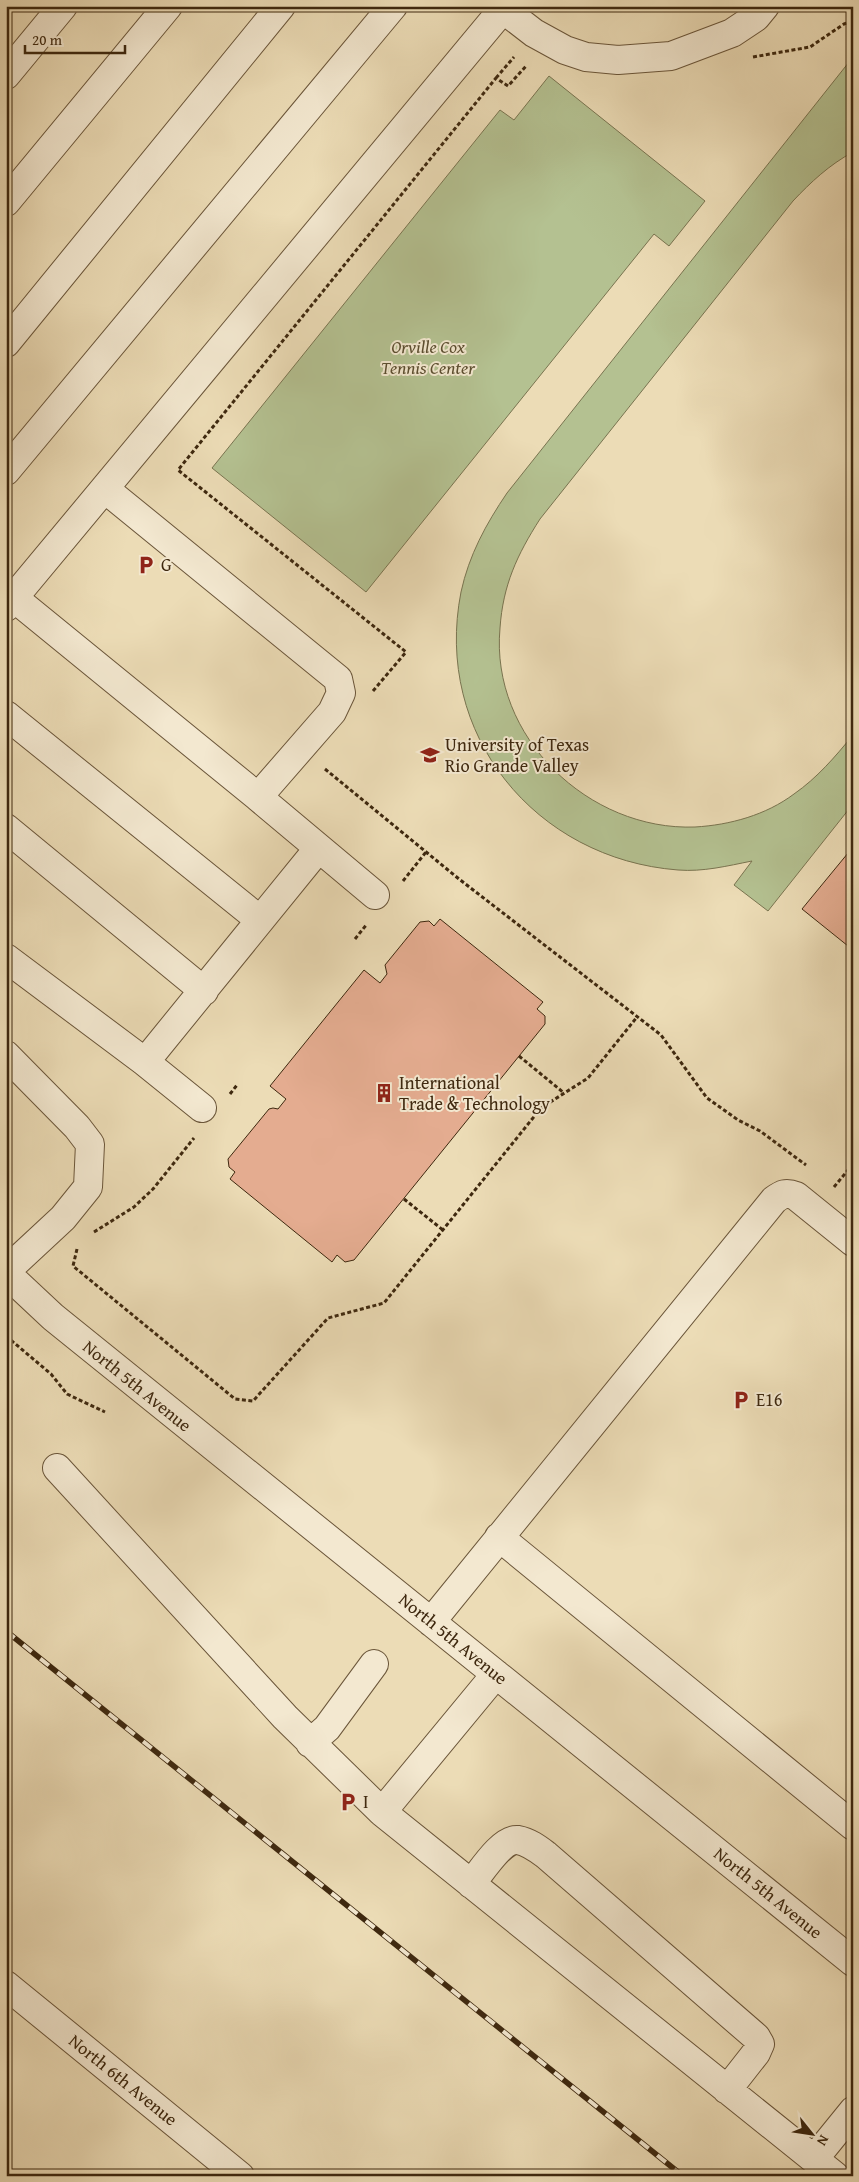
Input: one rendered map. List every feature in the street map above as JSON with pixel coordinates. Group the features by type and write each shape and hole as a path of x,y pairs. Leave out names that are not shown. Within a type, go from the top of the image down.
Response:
{"street":[{"path":"6,75 63,6"},
{"path":"6,202 168,6"},
{"path":"6,343 281,6"},
{"path":"6,471 393,6"},
{"path":"375,895 258,797 10,602 501,8 534,33 565,50 586,56 618,60 671,56 732,34 756,17 765,6"},
{"path":"105,489 338,679 341,693 332,712 258,797"},
{"path":"6,715 260,920"},
{"path":"6,828 204,990"},
{"path":"145,1062 318,849"},
{"path":"6,958 145,1062 214,1104"},
{"path":"6,1055 77,1127 90,1144 88,1187 63,1218 6,1272"},
{"path":"431,1622 774,1200 783,1194 789,1193 796,1196 853,1242"},
{"name":"North 5th Avenue","path":"6,1272 53,1318 853,1962"},
{"path":"57,1468 285,1718 382,1812 824,2168 853,2111"},
{"path":"499,1537 853,1826"},
{"path":"310,1742 327,1728 374,1664"},
{"path":"382,1812 496,1674"},
{"path":"471,1884 505,1843 517,1840 532,1845 546,1855 756,2037 760,2044 756,2053 727,2090"},
{"name":"North 6th Avenue","path":"6,1985 240,2176"}],"path":[{"path":"370,696 406,652 178,470 515,56"},
{"path":"496,78 508,86 532,60"},
{"path":"322,767 452,873 661,1035 707,1098 738,1120 760,1131 812,1170"},
{"path":"79,1241 72,1266 235,1399 253,1401 328,1318 384,1303 541,1108 588,1078 637,1017"},
{"path":"519,1056 564,1093"},
{"path":"214,1104 237,1085"},
{"path":"87,1236 140,1201 153,1189 195,1137"},
{"path":"834,1188 853,1164"},
{"path":"827,1182 840,1193"},
{"path":"404,1199 442,1230"},
{"path":"6,1336 51,1374 67,1394 105,1412"}],"green space":[{"path":"853,57 853,152 821,174 793,201 540,519 524,545 512,571 504,598 500,628 501,668 511,706 529,740 554,770 584,795 618,813 656,824 695,827 747,818 772,808 802,788 825,767 853,735 853,804 768,911 734,885 752,861 715,868 678,870 626,861 580,842 539,815 505,780 480,739 463,694 456,644 461,592 464,578 479,540 507,493"},
{"name":"Orville Cox Tennis Center","path":"549,76 705,201 669,246 654,234 366,592 212,468 500,110 514,120"}],"building":[{"path":"853,847 853,950 802,909"},
{"name":"International Trade & Technology","path":"440,919 543,1002 537,1009 545,1016 545,1024 354,1260 345,1262 337,1255 332,1262 230,1179 235,1172 229,1167 228,1159 269,1109 278,1109 286,1099 270,1086 364,970 380,983 387,974 385,965 420,922 429,921 434,926"}],"railway":[{"path":"6,1631 683,2176"}],"place":[{"name":"G","path":"146,565"},
{"name":"University of Texas Rio Grande Valley","path":"430,755"},
{"name":"International Trade & Technology","path":"384,1093"},
{"name":"E16","path":"741,1400"},
{"name":"I","path":"348,1802"}]}
